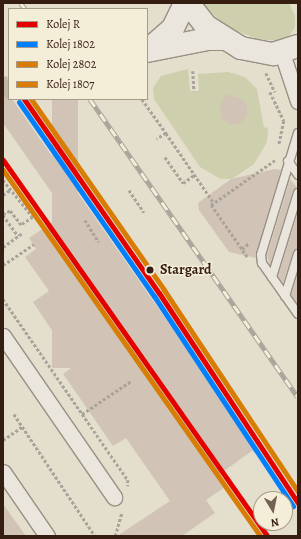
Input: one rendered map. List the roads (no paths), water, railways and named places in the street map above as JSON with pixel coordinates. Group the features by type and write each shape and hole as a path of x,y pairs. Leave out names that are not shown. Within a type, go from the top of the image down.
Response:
{"main road":[{"path":"148,50 173,28 187,3 206,26 223,39 258,53 290,49"},
{"path":"148,50 208,39 223,39"}],"street":[{"path":"290,49 298,101"},
{"path":"3,336 114,497"},
{"path":"3,472 48,536"}],"lane":[{"path":"298,133 288,161 261,255 262,262 298,313"},
{"path":"288,161 298,175"},
{"path":"272,277 298,193"},
{"path":"286,296 298,254"}],"tunnel":[{"path":"3,88 8,87"}],"railway":[{"path":"21,3 24,8"},
{"path":"91,100 298,397"}],"rail line":[{"name":"R","path":"25,100 159,293 298,503"},
{"name":"2802","path":"32,100 164,290 298,492"},
{"name":"1802","path":"19,102 154,296 283,491"},
{"name":"R","path":"3,160 267,536"},
{"name":"1807","path":"3,170 260,536"}],"place":[{"name":"Stargard","path":"150,270"}]}
